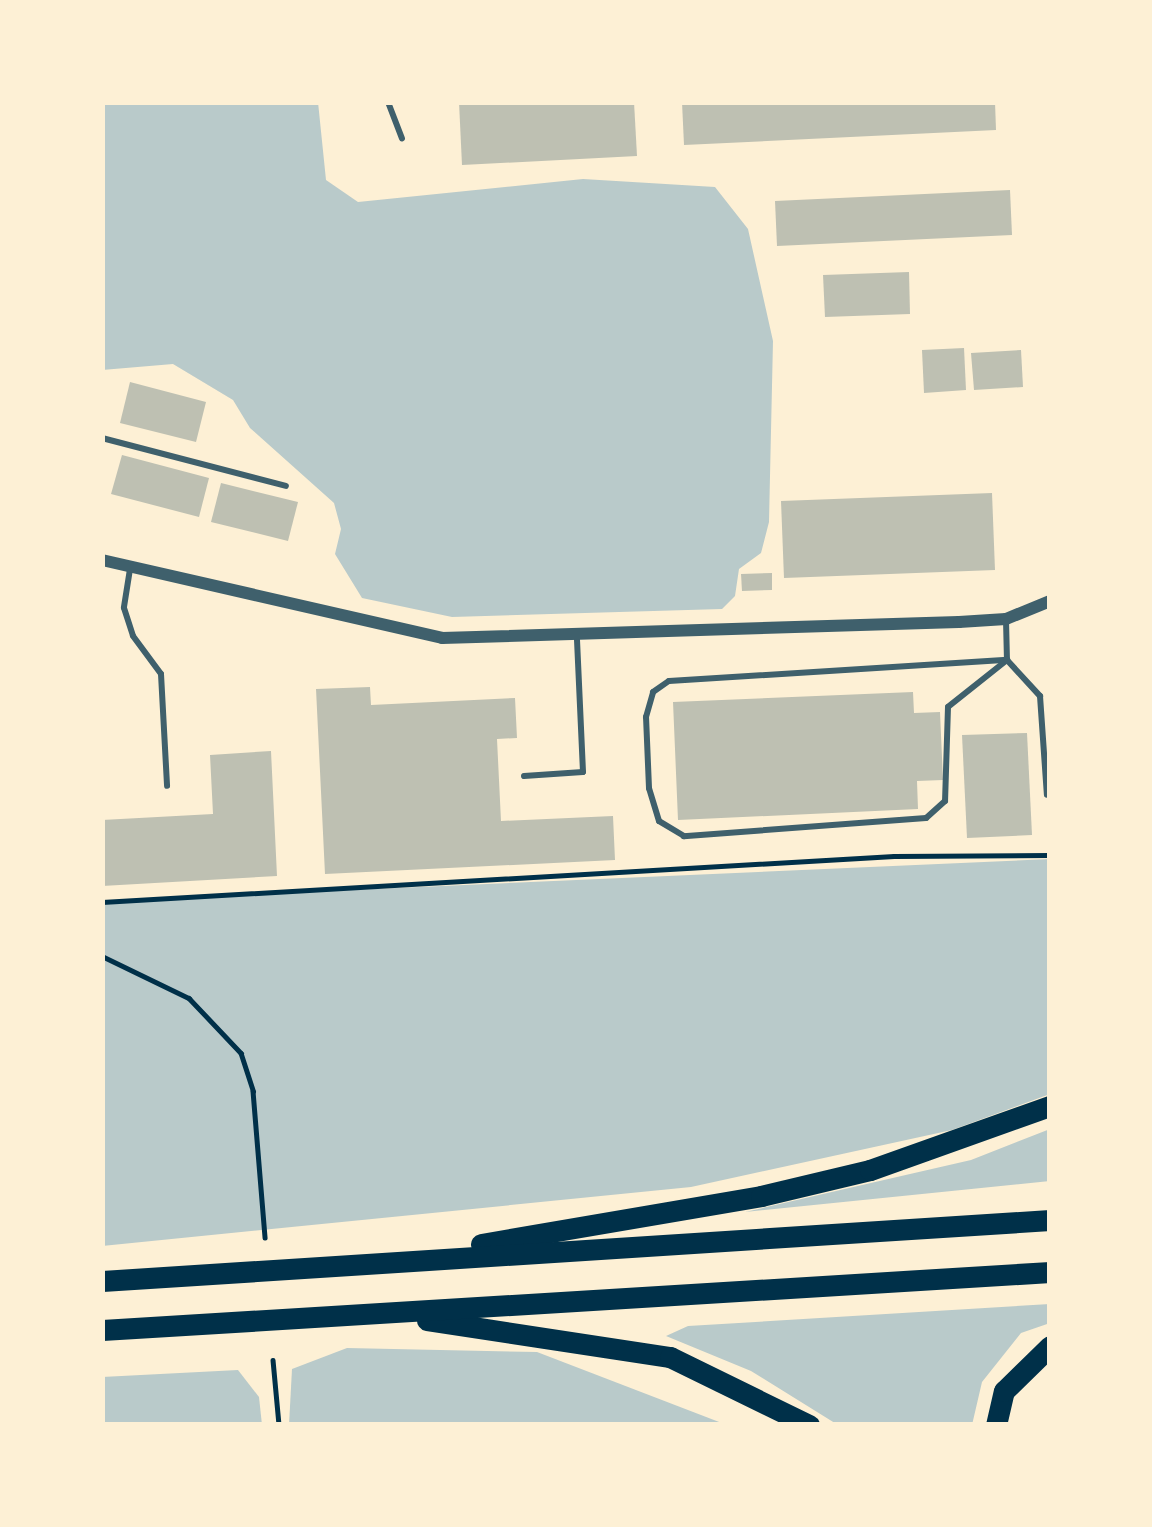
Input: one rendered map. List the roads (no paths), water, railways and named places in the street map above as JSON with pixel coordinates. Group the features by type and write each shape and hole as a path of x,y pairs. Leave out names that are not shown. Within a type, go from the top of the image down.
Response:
{"highway":[{"path":"371,1263 761,1196 870,1170 1050,1106"},
{"path":"102,1281 1050,1220"},
{"path":"102,1330 1050,1272"},
{"path":"365,1314 614,1342 727,1379 809,1425"},
{"path":"996,1425 1004,1391 1050,1346"}],"street":[{"path":"102,560 420,634 578,638 1006,619 1050,601"}],"lane":[{"path":"388,102 402,138"},
{"path":"102,438 286,486"},
{"path":"130,568 124,608 133,636 161,674 167,786"},
{"path":"1006,619 1006,660 1040,695 1047,795"},
{"path":"524,776 583,772 578,638"},
{"path":"1006,660 948,707 945,801 926,818 684,836 659,821 646,717 652,692 669,681 1006,660"}]}
